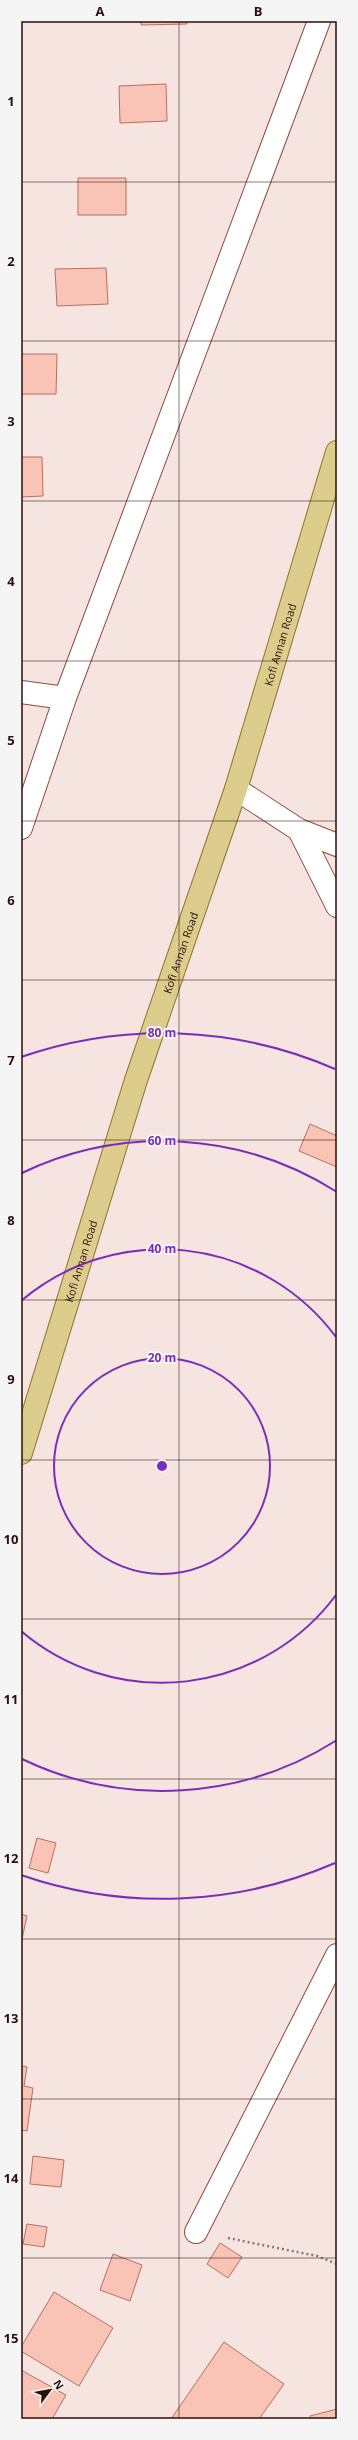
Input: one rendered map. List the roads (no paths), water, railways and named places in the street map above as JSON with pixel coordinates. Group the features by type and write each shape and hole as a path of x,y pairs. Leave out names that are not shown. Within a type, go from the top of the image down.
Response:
{"main road":[{"name":"Kofi Annan Road","path":"21,1453 136,1080 236,789 337,452"}],"street":[{"path":"21,828 65,698 319,21"},
{"path":"21,692 65,698"},
{"path":"236,789 298,830 337,845"},
{"path":"298,830 337,906"},
{"path":"196,2232 337,1955"}]}
